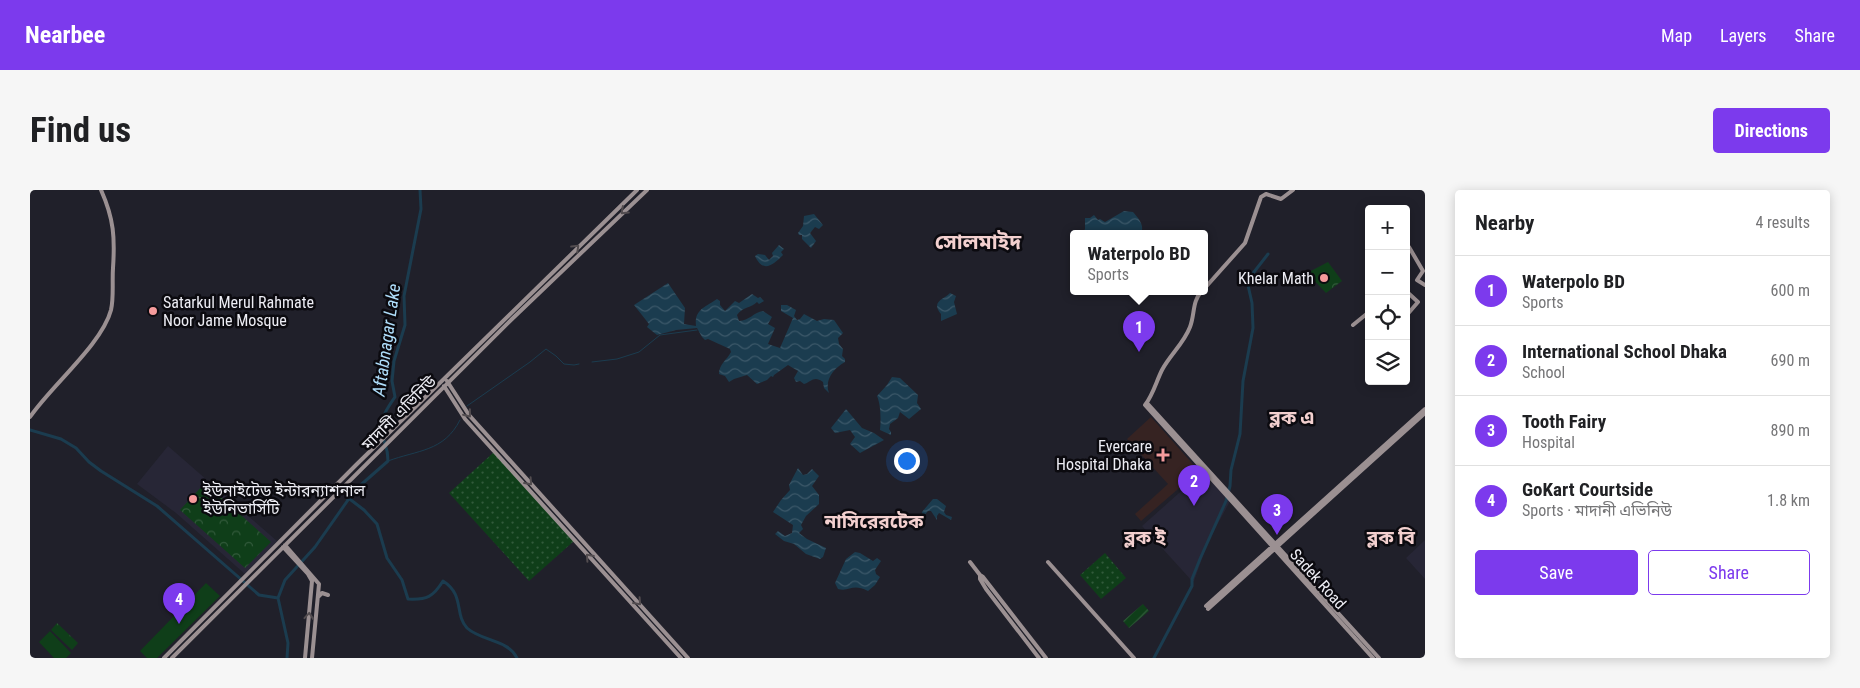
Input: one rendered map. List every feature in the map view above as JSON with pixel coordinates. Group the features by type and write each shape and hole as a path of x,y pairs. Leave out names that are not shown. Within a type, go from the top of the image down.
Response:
{"street":[{"path":"30,417 92,343 111,311 115,241 112,219 101,190"},
{"name":"মাদানী এভিনিউ","path":"172,658 408,422 605,220 637,190"},
{"name":"মাদানী এভিনিউ","path":"500,327 647,190"},
{"path":"1208,285 1246,243 1261,197 1266,194 1281,199 1292,190"},
{"path":"605,220 610,224"},
{"path":"1410,249 1423,271 1417,280 1425,285"},
{"path":"1199,295 1196,298 1191,326 1163,369 1146,404 1275,547 1379,658"},
{"path":"1410,295 1418,302 1410,311"},
{"path":"1353,324 1365,315"},
{"path":"447,380 468,415 688,658"},
{"path":"443,384 460,414 681,658"},
{"name":"মাদানী এভিনিউ","path":"164,658 219,605 356,465 404,418 443,384"},
{"path":"1275,547 1425,409"},
{"path":"1207,607 1425,414"},
{"path":"382,440 386,443"},
{"path":"494,452 497,446"},
{"path":"284,546 319,584 312,658"},
{"name":"Sadek Road","path":"1275,547 1373,658"},
{"path":"970,562 1046,658"},
{"path":"1048,562 1134,658"},
{"path":"305,658 312,583 309,573"},
{"path":"980,575 980,579 986,589 1039,658"},
{"path":"318,599 322,593 328,595"}],"shaded area":[{"name":"Evercare Hospital Dhaka","path":"1151,417 1199,471 1141,521 1135,514 1168,484 1127,439"},
{"name":"ইউনাইটেড ইন্টারন্যাশনাল ইউনিভার্সিটি","path":"168,446 277,541 245,574 176,513 137,484"},
{"path":"1206,469 1231,494 1229,503 1208,542 1194,581 1192,581 1142,526"},
{"path":"1425,540 1425,579 1406,558"}],"green space":[{"path":"1328,262 1342,281 1326,293 1307,273"},
{"path":"494,452 574,541 529,581 449,493"},
{"path":"205,483 271,542 245,568 180,510"},
{"path":"1105,553 1126,578 1101,599 1080,575"},
{"path":"206,583 220,596 157,658 147,658 140,651"},
{"path":"1143,604 1149,611 1129,628 1123,621"},
{"path":"57,623 78,643 72,650 51,630"},
{"path":"50,631 71,653 66,658 54,658 39,642"}],"water":[{"path":"1124,211 1133,212 1142,224 1142,230 1084,230 1085,218 1090,218 1094,215 1098,220 1100,219 1105,222"},
{"path":"814,214 823,225 819,229 815,227 810,233 816,241 811,248 802,239 802,235 798,233 803,226 804,216"},
{"path":"779,245 784,249 781,252 783,255 771,265 761,265 755,256 758,254 765,255 769,260"},
{"path":"668,283 685,308 684,324 696,326 699,312 717,299 725,311 735,301 739,303 752,294 758,298 760,297 764,301 759,304 757,302 741,310 737,315 739,321 746,320 763,311 772,317 768,324 775,328 768,344 780,348 793,318 781,311 781,305 787,305 796,310 794,316 797,320 804,314 817,321 824,319 834,320 843,333 838,338 839,344 843,349 842,356 845,362 831,375 828,384 829,393 824,388 823,382 817,379 804,384 800,381 796,382 794,378 798,371 788,365 773,377 771,376 757,384 747,375 729,382 725,376 719,374 719,371 731,352 730,349 708,339 705,340 697,328 676,330 657,335 647,327 649,324 634,305"},
{"path":"950,293 956,296 954,302 957,314 941,321 941,314 937,306"},
{"path":"892,377 900,378 918,395 917,403 921,409 909,419 900,412 898,418 890,424 891,435 880,430 877,396"},
{"path":"846,409 862,428 884,440 860,453 850,444 855,437 850,430 835,433 831,428"},
{"path":"798,468 803,475 812,469 819,476 812,486 819,495 819,504 806,516 801,525 803,529 799,533 826,548 823,557 820,559 806,554 794,544 784,541 775,534 778,531 785,536 792,533 793,525 773,512 790,490 789,485"},
{"path":"933,499 937,499 946,506 944,512 952,517 951,520 939,513 937,520 931,511 928,511 923,517 922,512"},
{"path":"855,552 873,561 877,558 881,561 875,570 876,574 880,577 868,591 858,588 838,589 835,583 846,559"}],"waterway":[{"name":"Aftabnagar Lake","path":"287,658 288,643 278,598 285,580 315,547 348,500 347,497 388,461 381,424 384,414 395,397 392,381 394,361 405,325 404,296 421,209 420,190"},
{"path":"1154,658 1192,586 1192,579 1226,501 1240,434 1243,381 1253,328 1252,303 1247,281 1268,254"},
{"path":"592,362 617,359 639,352 660,335 697,330"},
{"path":"467,406 546,349 564,364 579,364"},
{"path":"388,461 438,444 454,430 460,420"},
{"path":"30,430 61,439 76,448 89,462 101,471 157,506 259,595 278,598"},
{"path":"347,497 364,510 377,524 387,558 402,580 408,599 420,599 433,594 443,581 454,592 463,623 467,628 508,648 517,658"}],"place":[{"name":"Khelar Math","path":"1324,278"},
{"name":"Satarkul Merul Rahmate Noor Jame Mosque","path":"153,311"},
{"name":"Waterpolo BD","path":"1139,352"},
{"name":"Evercare Hospital Dhaka","path":"1163,455"},
{"name":"ইউনাইটেড ইন্টারন্যাশনাল ইউনিভার্সিটি","path":"193,499"},
{"name":"International School Dhaka","path":"1194,506"},
{"name":"Tooth Fairy","path":"1277,535"},
{"name":"GoKart Courtside","path":"179,624"}],"district":[{"name":"সোলমাইদ","path":"978,242"},
{"name":"ব্লক এ","path":"1292,417"},
{"name":"নাসিরেরটেক","path":"874,521"},
{"name":"ব্লক ই","path":"1145,537"},
{"name":"ব্লক বি","path":"1391,537"}]}
